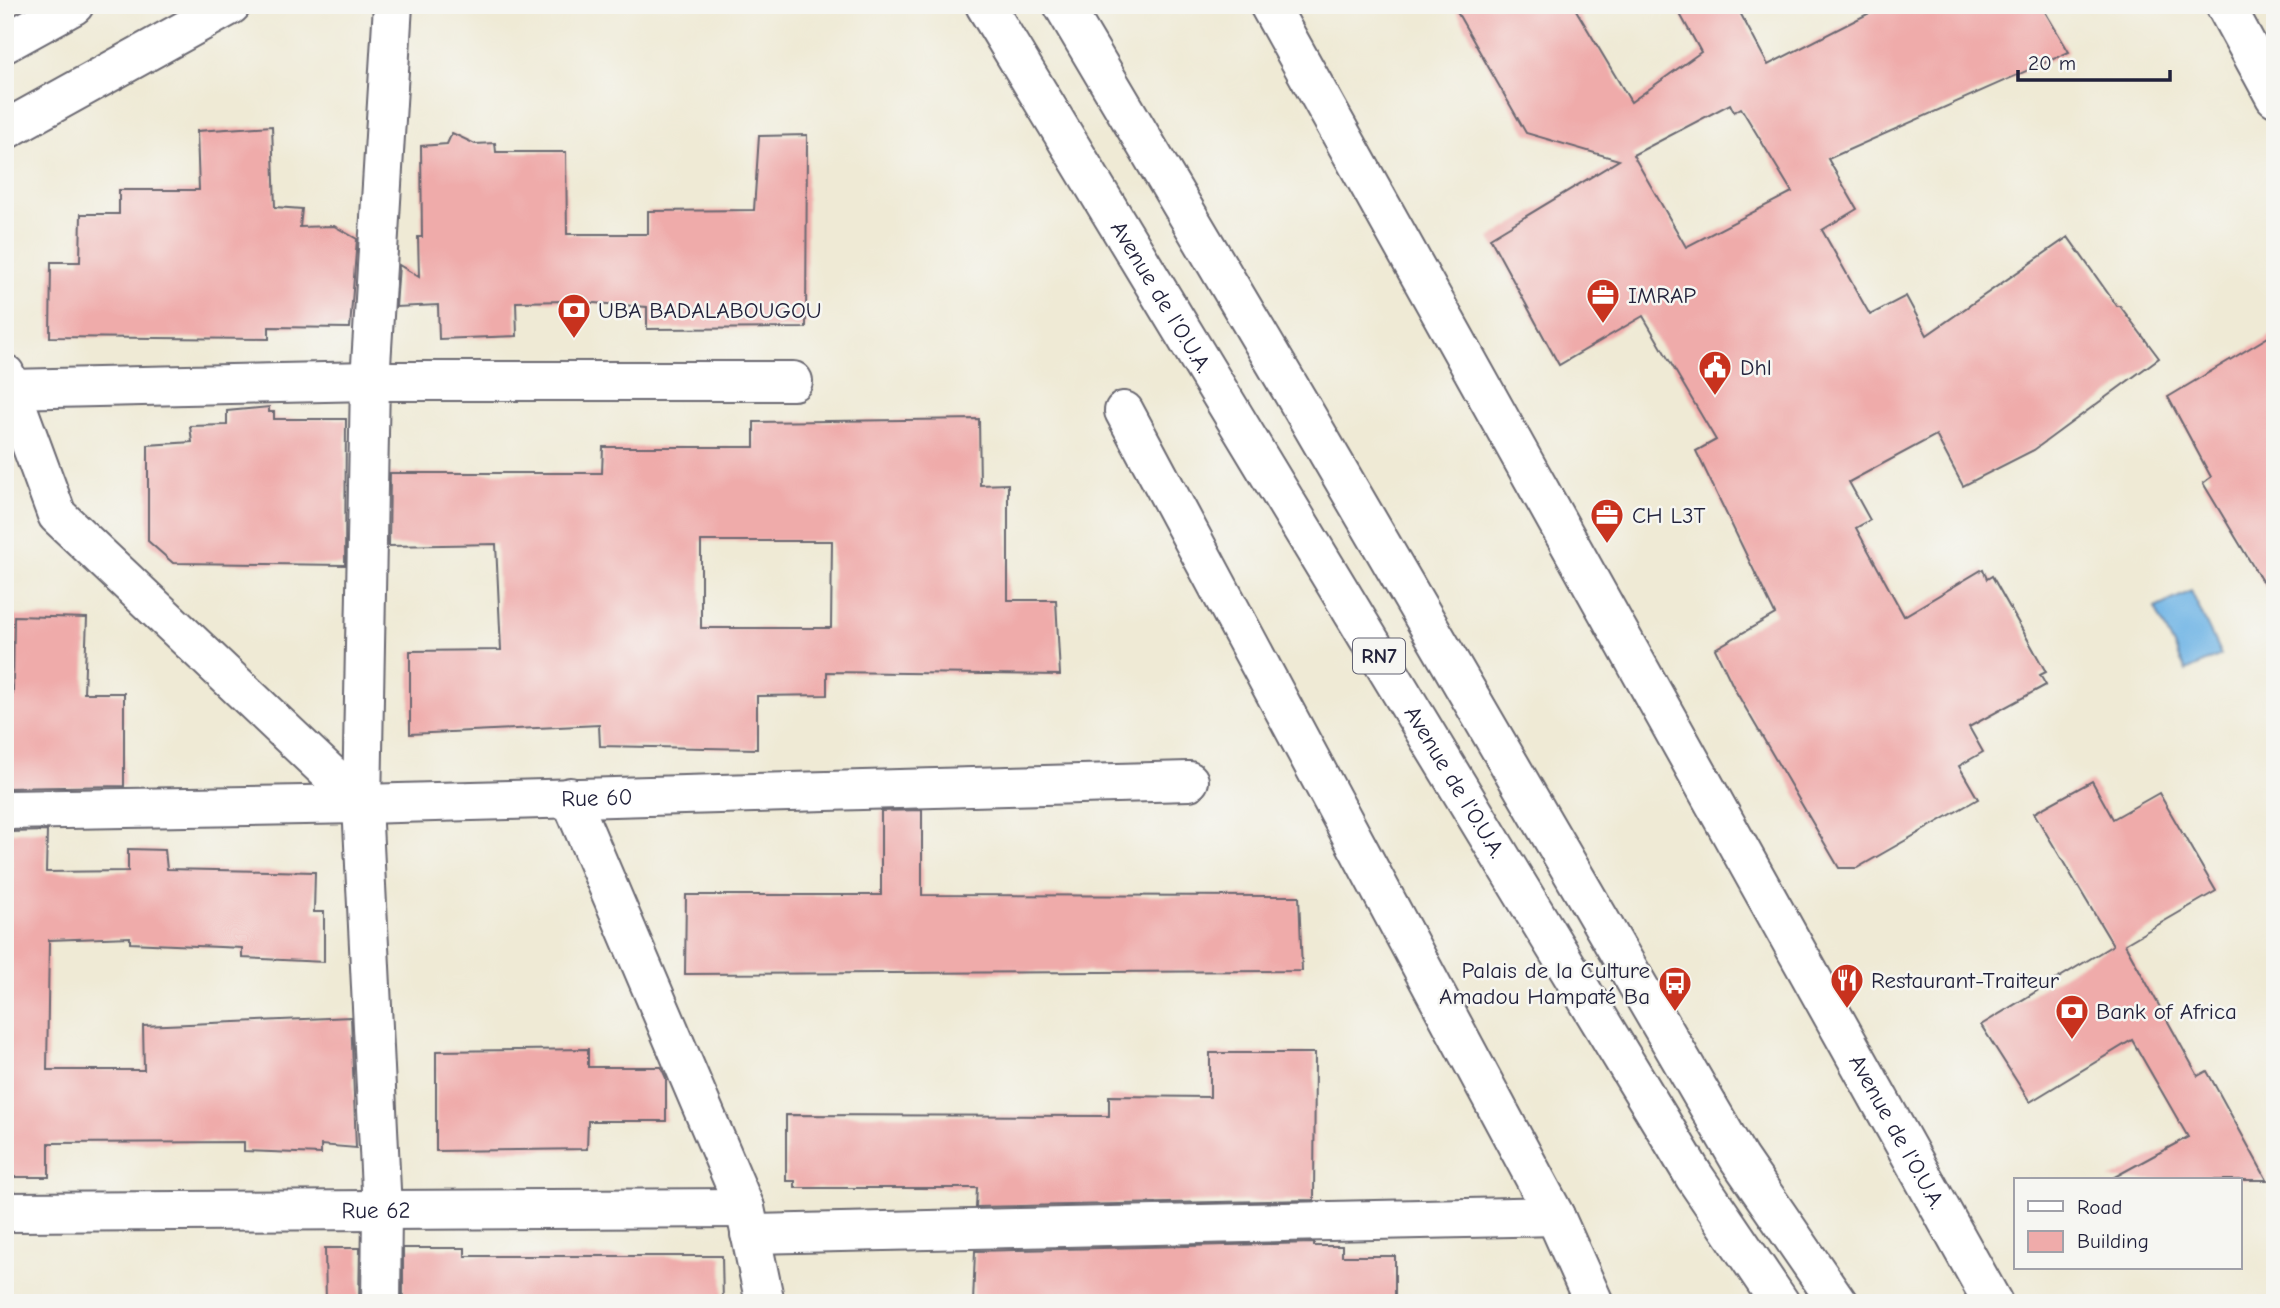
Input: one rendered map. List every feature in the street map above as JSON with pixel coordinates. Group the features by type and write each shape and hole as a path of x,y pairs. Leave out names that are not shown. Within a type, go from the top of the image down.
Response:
{"street":[{"path":"5,43 74,5"},
{"path":"5,131 231,5"},
{"path":"381,1303 382,1210 362,804 370,381 393,5"},
{"name":"Avenue de l'O.U.A.","path":"985,5 1694,1175 1780,1303"},
{"name":"RN7","path":"1063,5 1293,391 1739,1159 1838,1303"},
{"name":"Avenue de l'O.U.A.","path":"1269,5 1993,1303"},
{"path":"2225,5 2275,97"},
{"path":"362,804 57,514 7,381 793,382"},
{"path":"1124,411 1555,1216 1594,1303"},
{"name":"Rue 60","path":"5,810 362,804 1189,781"},
{"path":"570,797 748,1221 765,1303"},
{"name":"Rue 62","path":"5,1212 382,1210 748,1221 1555,1216"}],"water":[{"path":"2191,591 2221,655 2186,671 2155,608"}],"building":[{"path":"1453,5 1573,5 1631,102 1701,52 1675,5 1736,5 1768,65 1885,5 2041,5 2069,52 1828,159 1857,209 1822,230 1870,315 1906,296 1927,335 2068,237 2117,306 2120,306 2159,358 2034,450 1963,486 1936,435 1849,482 1870,520 1856,528 1904,616 1983,569 1987,579 1992,576 2046,672 2040,675 2046,685 1969,727 1983,752 1959,766 1978,799 1857,868 1839,868 1735,690 1715,649 1775,614 1696,451 1716,440 1643,316 1559,365 1490,238 1619,160 1526,133","holes":["1730,104 1734,112 1741,108 1792,192 1686,247 1633,155"]},
{"path":"272,126 275,207 302,209 300,227 334,226 357,239 350,328 269,327 269,339 50,337 51,262 80,262 81,214 119,214 119,190 199,190 197,131"},
{"path":"452,133 475,144 495,143 496,152 566,152 567,234 648,234 648,211 754,210 759,136 807,135 806,328 647,329 647,307 567,301 516,302 517,336 439,339 438,305 396,307 399,265 419,277 418,237 422,237 421,146 447,144"},
{"path":"2275,333 2275,603 2203,483 2211,477 2168,397"},
{"path":"269,407 269,412 274,412 274,419 346,419 345,565 173,563 148,541 148,445 192,442 190,426 227,425 227,411"},
{"path":"979,419 980,485 1008,484 1008,600 1056,600 1060,675 827,672 827,695 757,696 757,749 600,746 599,725 410,734 410,651 501,650 496,544 389,546 390,473 602,473 603,447 754,447 754,422","holes":["701,541 832,541 831,628 701,628"]},
{"path":"14,616 87,618 84,693 124,693 124,786 5,788 5,694 13,694"},
{"path":"2092,781 2113,819 2159,793 2216,891 2125,944 2198,1076 2207,1071 2267,1180 2113,1178 2188,1137 2132,1040 2030,1102 1981,1025 2113,945 2034,813"},
{"path":"922,810 922,895 1299,896 1302,971 685,974 686,895 881,895 881,811"},
{"path":"47,831 46,872 128,871 128,849 165,850 167,869 315,872 314,912 324,912 324,962 242,958 242,948 130,943 130,937 49,940 47,1070 144,1070 143,1026 351,1017 356,1148 321,1145 321,1154 244,1151 244,1142 49,1143 49,1177 5,1177 5,889 13,889 10,832"},
{"path":"588,1049 588,1067 661,1067 666,1078 666,1121 588,1121 587,1149 436,1151 436,1051"},
{"path":"1210,1053 1315,1053 1314,1200 976,1207 977,1188 795,1188 795,1181 786,1181 786,1115 1109,1116 1109,1096 1210,1097"},
{"path":"1314,1243 1314,1246 1342,1246 1342,1256 1395,1256 1395,1303 973,1303 975,1251"},
{"path":"325,1248 360,1248 359,1303 326,1303"},
{"path":"403,1248 465,1248 465,1256 722,1256 723,1303 403,1303"}],"place":[{"name":"IMRAP","path":"1603,325"},
{"name":"UBA BADALABOUGOU","path":"574,340"},
{"name":"Dhl","path":"1715,397"},
{"name":"CH L3T","path":"1607,545"},
{"name":"Restaurant-Traiteur","path":"1847,1010"},
{"name":"Palais de la Culture Amadou Hampaté Ba","path":"1675,1013"},
{"name":"Bank of Africa","path":"2072,1041"}]}
